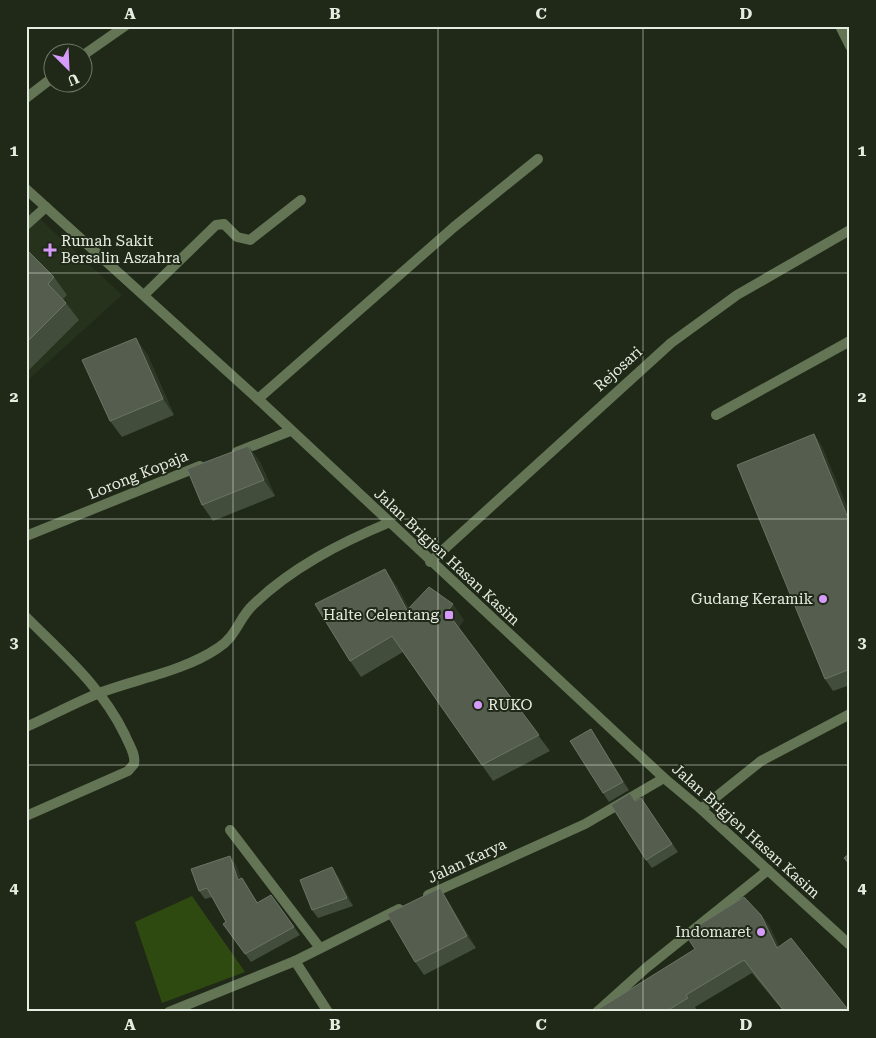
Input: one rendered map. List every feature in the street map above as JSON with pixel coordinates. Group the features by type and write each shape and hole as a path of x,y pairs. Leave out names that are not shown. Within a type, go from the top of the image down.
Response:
{"street":[{"path":"92,49 125,26"},
{"path":"840,26 850,46"},
{"path":"26,98 42,86"},
{"path":"258,399 454,227 538,159"},
{"name":"Jalan Brigjen Hasan Kasim","path":"26,189 258,399 430,562 664,778 701,809 850,946"},
{"path":"144,295 216,225 224,224 237,237 250,240 301,200"},
{"path":"26,225 46,207"},
{"name":"Rejosari","path":"430,562 671,343 737,296 850,230"},
{"path":"716,415 850,341"},
{"path":"226,456 290,431"},
{"name":"Lorong Kopaja","path":"26,536 208,464"},
{"path":"26,727 100,693 177,667 217,649 235,633 251,606 274,585 306,563 388,523"},
{"path":"26,617 100,693 117,719 133,753 134,764 128,770 26,816"},
{"path":"701,809 761,761 850,714"},
{"name":"Jalan Karya","path":"169,1012 295,961 412,903 585,824 664,778"},
{"path":"230,830 320,948"},
{"path":"597,1012 646,968 768,870"},
{"path":"295,961 328,1012"}],"shaded area":[{"name":"Rumah Sakit Bersalin Aszahra","path":"26,206 122,295 26,382"}],"green space":[{"path":"192,896 245,972 162,1003 135,922"}],"building":[{"path":"26,249 54,277 48,284 66,303 26,343"},
{"path":"136,338 163,399 110,421 82,360"},
{"name":"Gudang Keramik","path":"814,434 850,523 850,669 825,679 737,465"},
{"path":"248,446 264,480 202,505 187,469"},
{"path":"385,569 407,610 429,587 453,604 447,612 539,735 482,765 392,636 350,661 315,604"},
{"path":"591,729 623,782 603,793 570,741"},
{"path":"630,793 635,801 641,798 672,844 646,860 611,805"},
{"path":"850,853 850,865 844,858"},
{"path":"230,856 238,880 242,878 257,903 271,895 294,927 245,954 223,924 226,922 207,888 199,891 191,869"},
{"path":"332,867 347,898 312,910 300,880"},
{"path":"440,888 467,936 415,962 387,914"},
{"path":"744,897 761,915 777,948 791,938 850,1012 785,1012 744,960 686,995 688,998 665,1012 594,1012 695,949 685,934"}],"place":[{"name":"Rumah Sakit Bersalin Aszahra","path":"50,250"},
{"name":"Gudang Keramik","path":"823,599"},
{"name":"Halte Celentang","path":"449,615"},
{"name":"RUKO","path":"478,705"},
{"name":"Indomaret","path":"761,932"}]}
